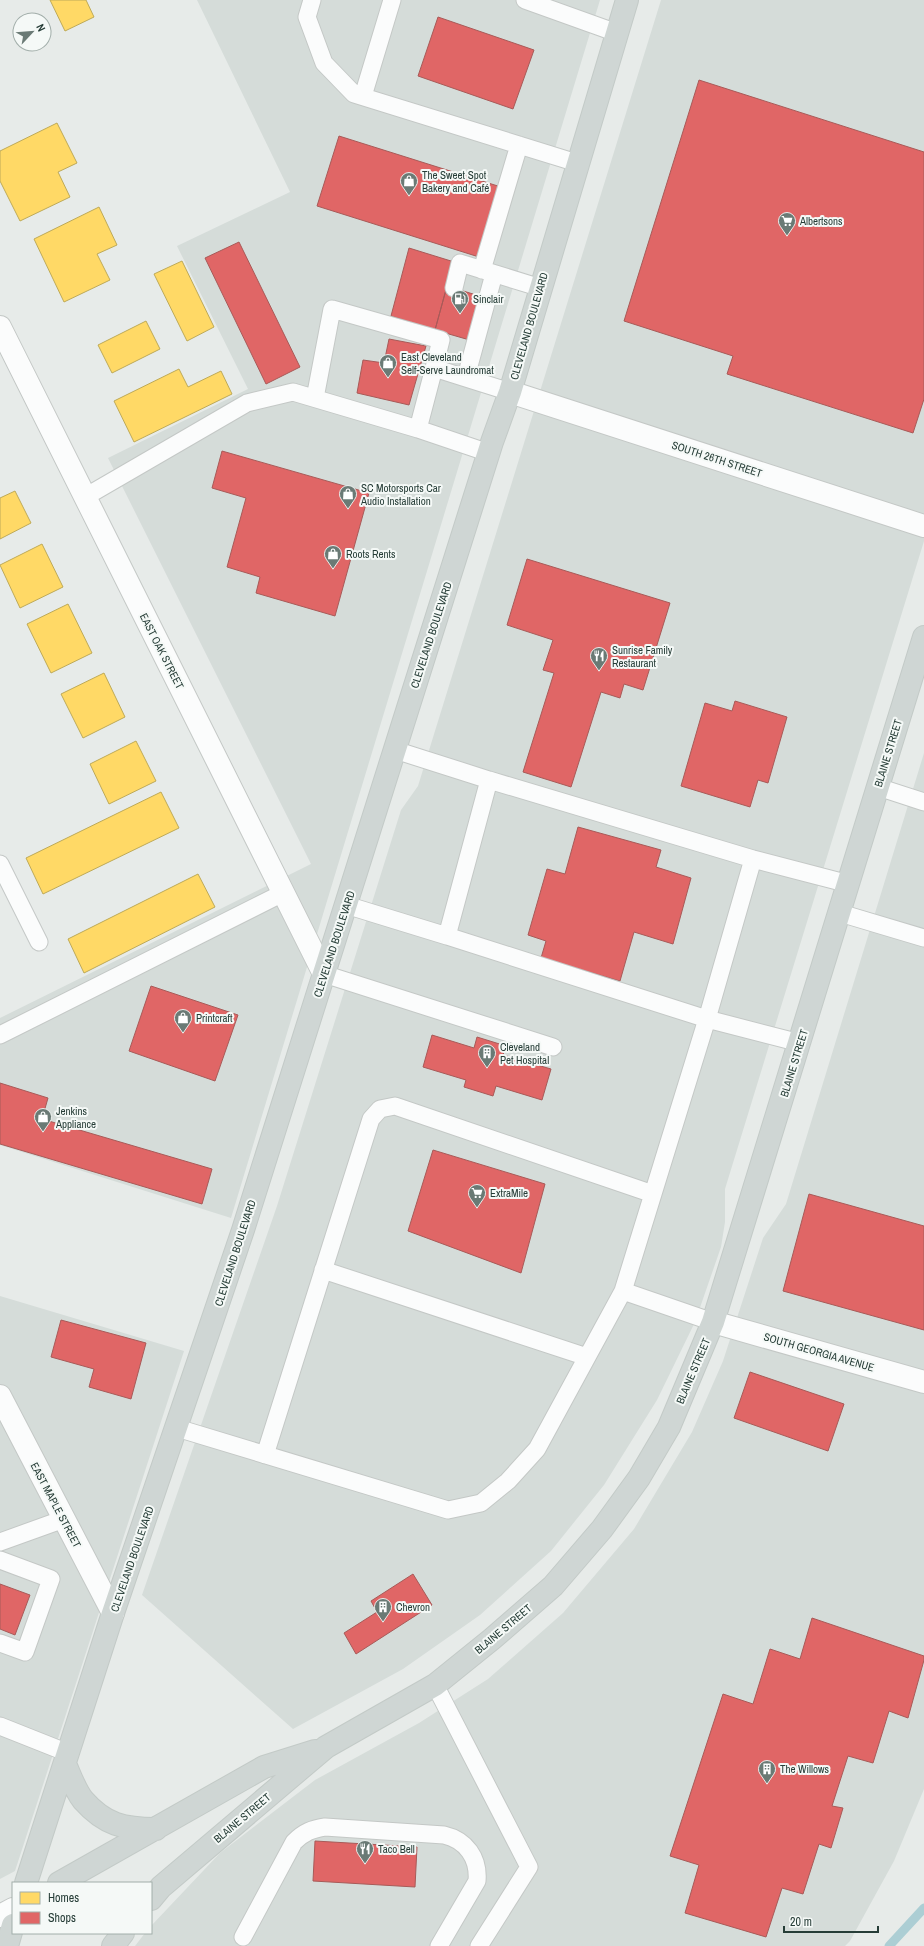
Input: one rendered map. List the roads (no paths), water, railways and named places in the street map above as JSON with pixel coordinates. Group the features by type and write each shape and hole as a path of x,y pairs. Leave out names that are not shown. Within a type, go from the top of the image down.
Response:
{"main road":[{"name":"CLEVELAND BOULEVARD","path":"26,1882 113,1613 244,1230 489,453 510,392 627,0"},
{"name":"BLAINE STREET","path":"152,1898 161,1887 326,1747 435,1685 492,1639 553,1586 602,1529 639,1478 669,1427 713,1322 924,637"},
{"path":"61,1882 264,1768 326,1747"},
{"path":"66,1758 83,1799 106,1821 131,1829 156,1829"},
{"path":"7,1946 12,1928"},
{"path":"113,1946 122,1934"}],"street":[{"name":"EAST OAK STREET","path":"0,328 324,974"},
{"name":"SOUTH 26TH STREET","path":"510,392 924,526"},
{"name":"SOUTH GEORGIA AVENUE","path":"713,1322 924,1382"},
{"name":"EAST MAPLE STREET","path":"0,1396 113,1613"},
{"path":"0,1916 12,1910"}],"lane":[{"path":"312,0 307,17 324,63 354,94 578,163"},
{"path":"362,96 392,0"},
{"path":"525,0 617,33"},
{"path":"466,377 488,272 519,145"},
{"path":"454,288 460,263 540,288"},
{"path":"315,398 332,309 441,336 418,429"},
{"path":"434,368 510,392"},
{"path":"85,497 247,403 293,392 418,429 489,453"},
{"path":"395,750 489,780 753,859 849,884"},
{"path":"447,936 489,780"},
{"path":"878,787 924,802"},
{"path":"177,1428 448,1510 481,1503 508,1481 537,1449 623,1291 708,1019 753,859"},
{"path":"0,864 39,942"},
{"path":"0,1035 283,893"},
{"path":"346,905 708,1019 800,1043"},
{"path":"840,913 924,938"},
{"path":"324,974 553,1047"},
{"path":"264,1455 372,1119 380,1108 394,1106 653,1194"},
{"path":"323,1270 587,1357"},
{"path":"623,1291 713,1322"},
{"path":"0,1542 64,1519"},
{"path":"0,1560 50,1579 25,1652 0,1643"},
{"path":"435,1685 529,1867 479,1946"},
{"path":"0,1726 66,1758"},
{"path":"243,1937 294,1842 302,1834 312,1829 325,1827 444,1835 455,1837 466,1846 474,1857 478,1870 478,1881 438,1946"}],"waterway":[{"path":"889,1946 924,1908"}],"place":[{"name":"The Sweet Spot Bakery and Café","path":"409,196"},
{"name":"Albertsons","path":"787,236"},
{"name":"Sinclair","path":"460,314"},
{"name":"East Cleveland Self-Serve Laundromat","path":"388,378"},
{"name":"SC Motorsports Car Audio Installation","path":"348,509"},
{"name":"Roots Rents","path":"333,569"},
{"name":"Sunrise Family Restaurant","path":"599,671"},
{"name":"Printcraft","path":"183,1033"},
{"name":"Cleveland Pet Hospital","path":"487,1068"},
{"name":"Jenkins Appliance","path":"43,1132"},
{"name":"ExtraMile","path":"477,1208"},
{"name":"Chevron","path":"383,1622"},
{"name":"The Willows","path":"767,1784"},
{"name":"Taco Bell","path":"365,1864"}]}
